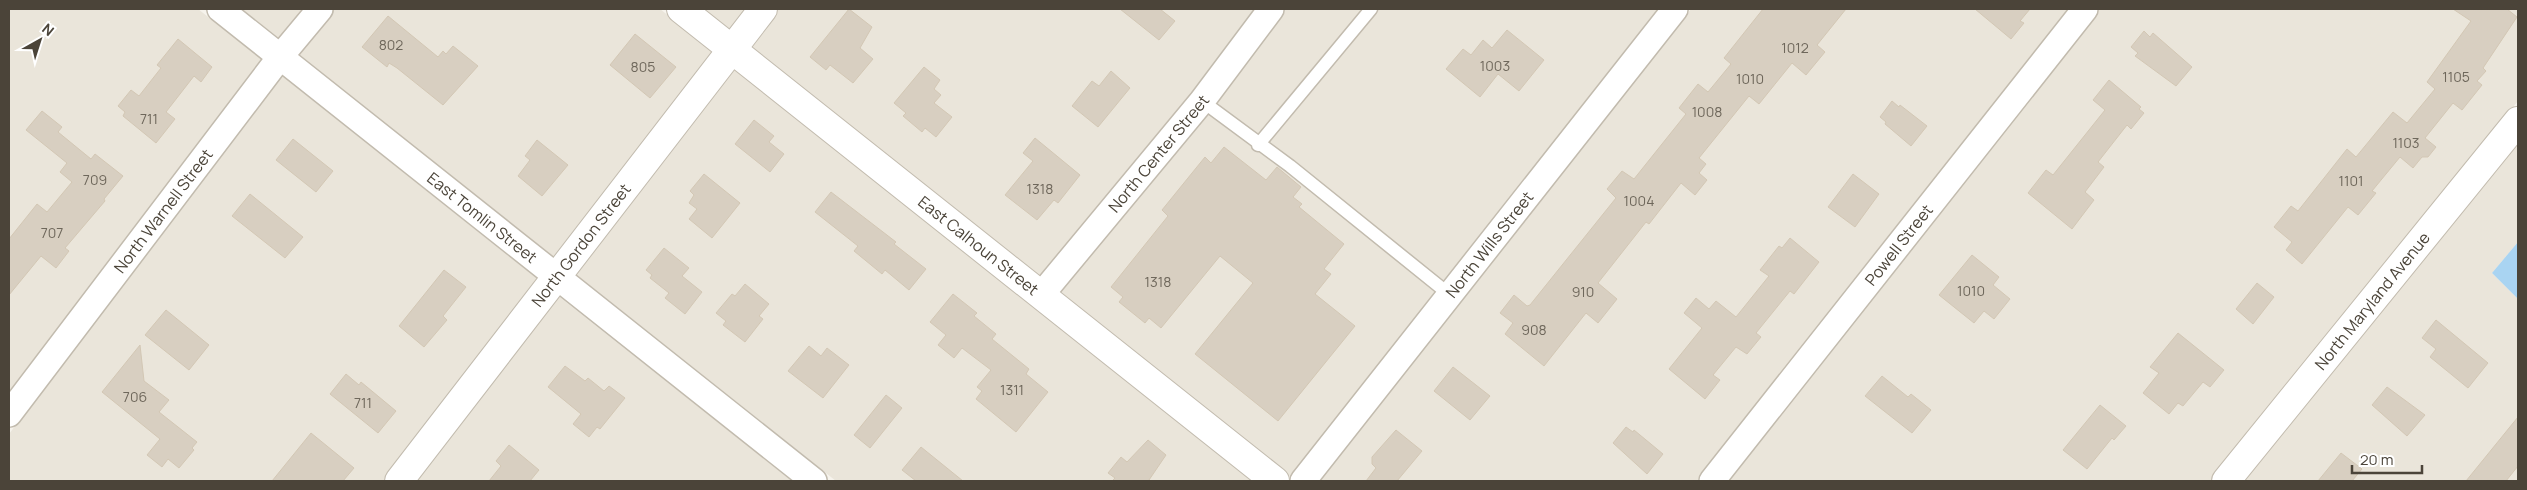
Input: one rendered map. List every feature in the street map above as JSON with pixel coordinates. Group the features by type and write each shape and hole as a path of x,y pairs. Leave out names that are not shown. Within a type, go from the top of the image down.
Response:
{"street":[{"name":"East Tomlin Street","path":"220,9 814,481"},
{"name":"North Warnell Street","path":"9,414 280,57 320,9"},
{"name":"East Calhoun Street","path":"681,9 1275,481"},
{"name":"North Gordon Street","path":"399,481 763,9"},
{"name":"North Center Street","path":"1041,295 1202,101 1271,9"},
{"name":"North Wills Street","path":"1304,481 1675,9"},
{"name":"Powell Street","path":"1712,481 2085,9"},
{"name":"North Maryland Avenue","path":"2226,481 2518,121"}],"lane":[{"path":"1258,145 1371,9"},
{"path":"1202,101 1258,145 1290,166 1450,295"}],"shaded area":[{"path":"9,9 198,9 263,60 9,394"},
{"path":"242,9 304,9 280,39"},
{"path":"335,9 660,9 714,52 555,258 298,54"},
{"path":"703,9 748,9 731,30"},
{"path":"778,9 1256,9 1193,94 1040,277 749,45"},
{"path":"1286,9 1660,9 1291,477 1059,292 1212,109"},
{"path":"1691,9 2069,9 1697,481 1319,481"},
{"path":"2100,9 2518,9 2518,101 2211,481 1727,481"},
{"path":"733,67 1253,481 836,481 574,273"},
{"path":"281,75 539,280 384,481 9,481 9,434"},
{"path":"2518,140 2518,242 2492,273 2518,299 2518,481 2242,481"},
{"path":"557,295 792,481 414,481"}],"water":[{"path":"2518,242 2518,299 2492,273"}],"building":[{"path":"849,9 872,27 860,48 873,59 853,83 830,65 826,70 810,57"},
{"path":"1120,9 1160,9 1175,21 1159,40"},
{"path":"1763,9 1846,9 1817,45 1825,52 1806,75 1792,63 1759,104 1749,96 1699,158 1706,164 1699,173 1707,180 1695,195 1681,183 1649,224 1646,222 1598,283 1617,299 1598,323 1586,313 1544,366 1505,334 1513,323 1500,313 1514,295 1527,306 1530,305 1616,198 1607,189 1622,171 1634,179 1686,114 1679,108 1698,84 1708,92 1731,64 1724,58"},
{"path":"1975,9 2030,9 2020,21 2024,23 2011,39"},
{"path":"2453,9 2507,9 2517,17 2483,68 2486,71 2477,81 2482,85 2462,110 2453,103 2425,138 2436,147 2428,157 2422,157 2413,168 2400,157 2372,191 2376,193 2358,215 2348,207 2302,264 2286,250 2292,242 2274,227 2291,206 2298,211 2347,149 2356,157 2393,112 2407,123 2435,89 2427,82 2471,21"},
{"path":"388,16 438,57 443,51 446,54 453,46 478,66 443,105 397,68 389,63 387,67 362,47"},
{"path":"1507,30 1544,60 1519,91 1498,74 1480,97 1446,69 1463,49 1471,55 1483,40 1492,48"},
{"path":"2144,31 2150,37 2153,33 2192,67 2176,86 2135,56 2138,53 2131,47"},
{"path":"635,34 676,67 650,98 610,65"},
{"path":"178,39 212,67 201,82 194,76 166,112 175,119 156,143 123,116 125,112 118,106 131,90 139,96 161,68 157,65"},
{"path":"924,67 940,80 934,89 941,95 934,103 952,117 936,137 925,128 922,132 903,116 906,113 894,103"},
{"path":"1111,71 1130,88 1098,127 1072,106 1092,81 1099,86"},
{"path":"2109,80 2141,107 2139,109 2144,113 2131,129 2127,125 2098,162 2104,167 2085,192 2094,200 2072,229 2028,193 2046,170 2053,175 2105,110 2093,100"},
{"path":"1892,101 1927,126 1911,146 1885,124 1886,122 1880,117"},
{"path":"42,111 62,127 58,132 91,159 95,154 123,176 104,199 105,201 65,248 69,251 56,268 41,256 9,295 9,239 37,204 47,212 72,182 60,172 67,163 26,130"},
{"path":"754,120 774,136 769,142 784,154 770,172 735,144"},
{"path":"1035,138 1080,175 1058,203 1054,200 1037,220 1005,195 1033,161 1023,153"},
{"path":"293,139 333,171 316,192 276,160"},
{"path":"537,140 568,165 542,196 518,176 530,160 525,156"},
{"path":"1224,147 1266,180 1277,167 1301,187 1293,197 1302,204 1299,207 1344,244 1324,269 1331,274 1315,294 1355,326 1278,421 1195,354 1253,283 1220,256 1161,328 1149,318 1145,323 1119,302 1123,297 1111,287 1168,216 1162,210 1205,157 1211,163"},
{"path":"704,174 740,203 712,238 689,219 697,209 689,203 694,195 690,191"},
{"path":"1853,174 1879,194 1855,227 1828,207"},
{"path":"831,192 896,242 894,244 926,269 909,290 885,270 882,274 854,251 858,246 815,212"},
{"path":"250,194 303,237 285,258 232,216"},
{"path":"1790,238 1819,262 1794,294 1790,291 1756,333 1761,337 1747,354 1736,347 1713,375 1720,380 1705,399 1669,369 1702,328 1684,313 1696,298 1709,309 1716,301 1736,317 1769,276 1760,270 1779,246 1782,248"},
{"path":"664,248 689,268 682,276 702,292 685,314 665,298 669,293 650,278 652,275 646,270"},
{"path":"1972,255 1999,277 1993,285 2010,299 1994,319 1984,311 1974,323 1939,295"},
{"path":"444,270 466,287 443,316 447,320 424,347 399,326"},
{"path":"2257,283 2274,297 2253,324 2236,309"},
{"path":"745,284 769,304 759,316 763,319 745,342 723,325 726,321 716,313 732,294 735,296"},
{"path":"953,294 977,313 974,316 996,334 992,339 1029,369 1026,374 1048,392 1016,432 976,399 982,391 977,387 991,370 962,348 954,358 938,345 946,335 930,322"},
{"path":"166,310 209,345 189,370 145,335"},
{"path":"2436,320 2488,363 2468,388 2430,357 2436,349 2422,338"},
{"path":"2178,333 2224,370 2210,387 2203,382 2183,406 2178,403 2169,414 2143,393 2159,373 2150,367"},
{"path":"140,345 144,381 169,400 159,412 197,442 192,448 194,450 179,468 168,459 162,467 147,455 160,439 102,392"},
{"path":"809,346 821,356 827,348 849,365 823,398 788,371"},
{"path":"565,366 585,381 588,378 604,391 609,386 625,398 600,429 597,427 589,437 573,424 581,414 548,387"},
{"path":"1453,367 1490,396 1470,420 1434,391"},
{"path":"346,374 359,385 361,382 396,411 378,433 330,394"},
{"path":"1882,376 1908,397 1911,394 1931,410 1912,433 1865,396"},
{"path":"2387,387 2425,415 2407,436 2372,405"},
{"path":"886,395 902,408 870,448 854,435"},
{"path":"2100,405 2126,426 2114,440 2112,438 2087,469 2063,450"},
{"path":"2518,417 2518,466 2506,481 2466,481"},
{"path":"1626,427 1633,432 1634,430 1663,454 1647,474 1613,443"},
{"path":"1396,430 1422,451 1397,481 1366,481 1376,468 1372,464 1372,457"},
{"path":"311,433 354,468 343,481 272,481"},
{"path":"1148,440 1166,455 1149,480 1151,481 1112,481 1115,478 1108,473 1121,457 1127,462"},
{"path":"509,445 539,470 530,481 489,481 501,466 496,461"},
{"path":"921,447 963,481 916,481 902,470"},
{"path":"2341,453 2362,469 2352,481 2318,481"}]}
